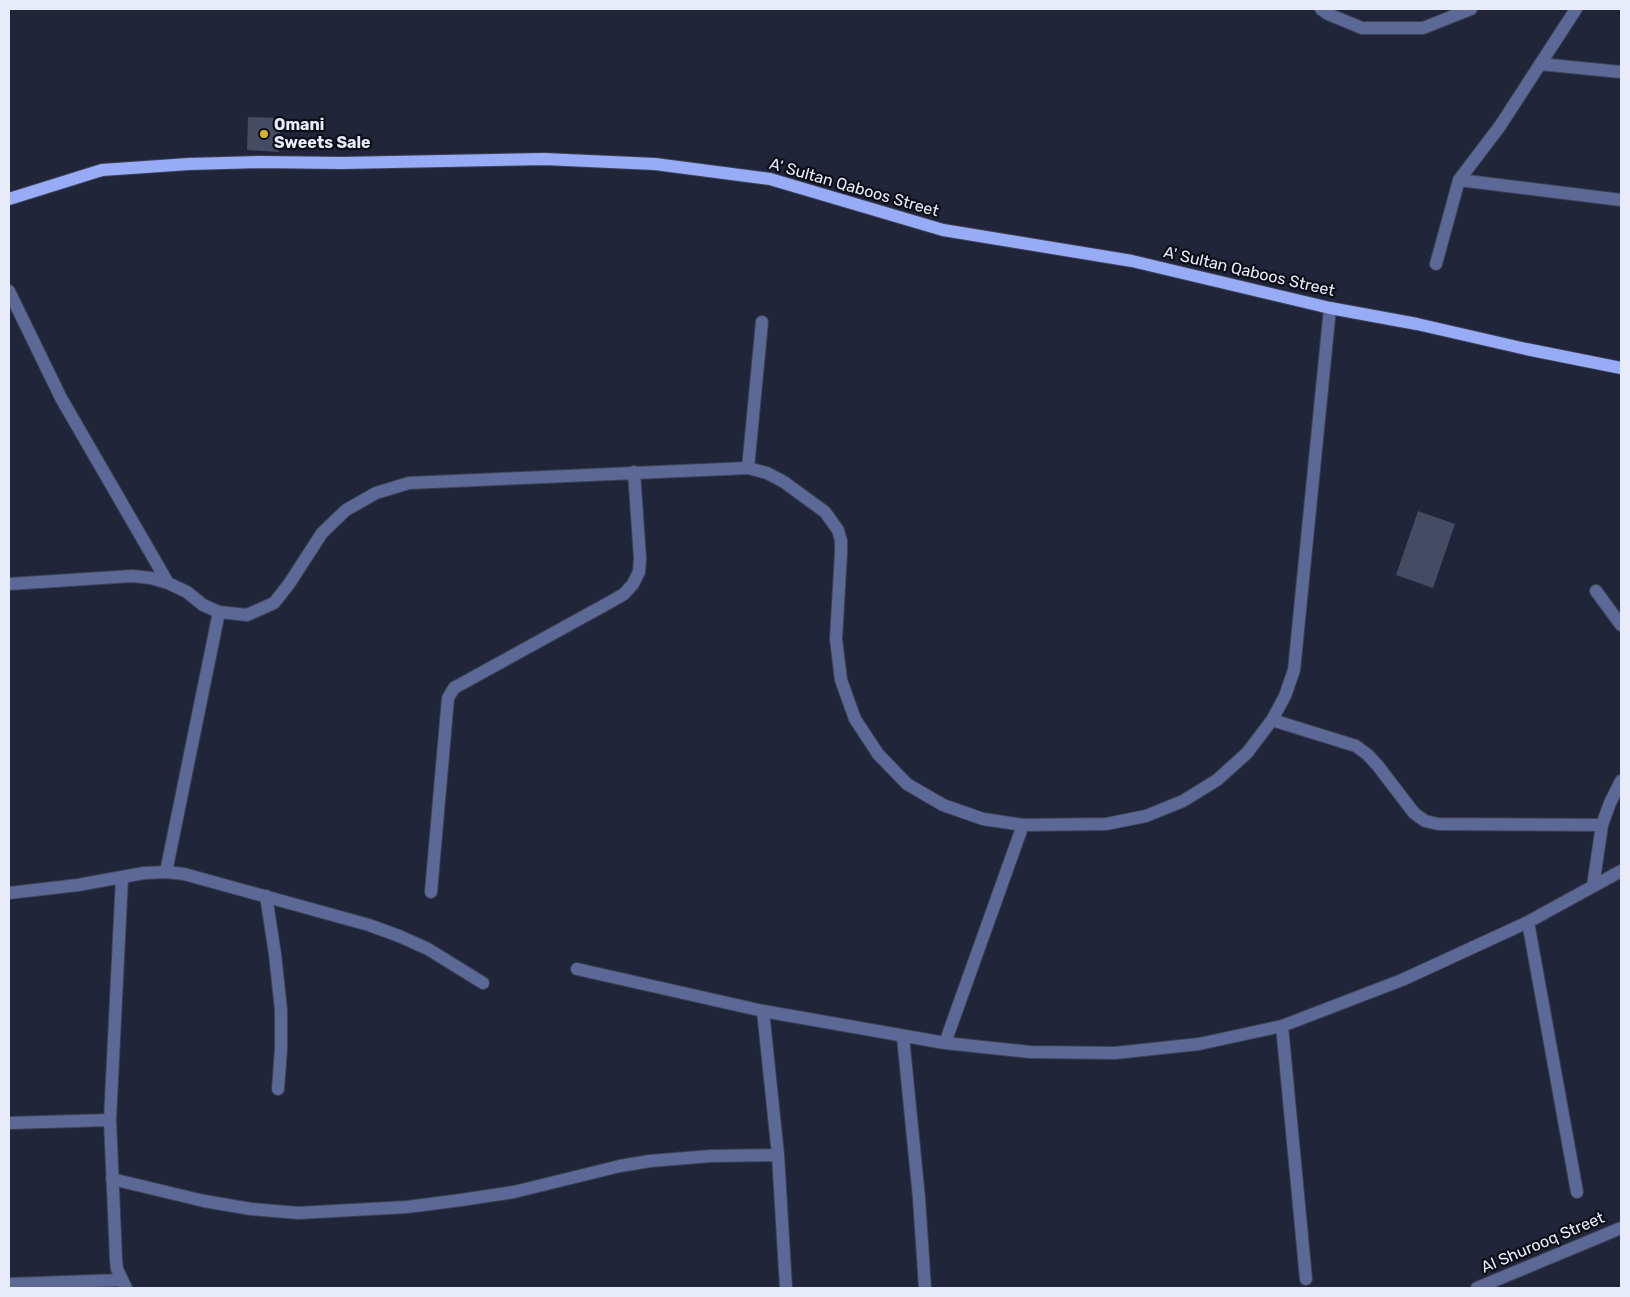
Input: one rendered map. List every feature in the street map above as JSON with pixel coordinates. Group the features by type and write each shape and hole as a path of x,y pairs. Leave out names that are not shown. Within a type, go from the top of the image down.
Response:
{"main road":[{"name":"A' Sultan Qaboos Street","path":"9,198 102,170 189,164 535,159 655,164 770,179 943,230 1132,261 1330,308 1417,324 1621,368"}],"street":[{"path":"1321,9 1328,14 1362,28 1423,28 1471,9"},
{"path":"1436,264 1459,180 1500,126 1576,9"},
{"path":"1540,64 1621,72"},
{"path":"1459,180 1621,200"},
{"path":"9,291 61,398 168,583"},
{"path":"9,584 132,576 151,578 168,583 187,592 204,605 219,612 247,614 274,602 289,584 322,533 346,510 376,493 409,483 748,468 767,473 784,482 825,512 838,530 842,552 836,639 841,680 855,719 878,754 907,784 943,805 983,819 1023,825 1106,824 1146,816 1184,801 1218,780 1247,753 1272,720 1285,696 1294,670 1330,308"},
{"path":"748,468 762,322"},
{"path":"431,892 448,698 454,688 612,601 624,594 633,584 639,572 640,558 634,472"},
{"path":"1596,591 1621,625"},
{"path":"166,872 219,612"},
{"path":"1272,720 1356,746 1378,766 1414,814 1425,820 1438,824 1602,825"},
{"path":"1594,886 1602,825 1621,780"},
{"path":"945,1043 1023,825"},
{"path":"577,969 762,1011 903,1037 1030,1052 1115,1053 1199,1044 1282,1026 1402,980 1528,922 1621,871"},
{"path":"9,893 78,885 144,873 166,872 184,874 369,925 399,936 435,953 483,983"},
{"path":"9,1284 123,1284 117,1269 116,1259 110,1120 122,878"},
{"path":"266,896 278,973 281,1010 278,1089"},
{"path":"1528,922 1577,1192"},
{"path":"762,1011 778,1155 786,1288"},
{"path":"1282,1026 1306,1279"},
{"path":"903,1037 919,1198 925,1288"},
{"path":"9,1123 110,1120"},
{"path":"112,1179 204,1202 298,1214 407,1208 461,1200 514,1192 620,1166 650,1161 711,1156 778,1155"},
{"name":"Al Shurooq Street","path":"1478,1288 1621,1228"}],"building":[{"name":"Omani Sweets Sale","path":"248,117 281,118 279,152 247,150"},
{"path":"1418,511 1455,524 1433,588 1396,575"}],"place":[{"name":"Omani Sweets Sale","path":"264,134"}]}
